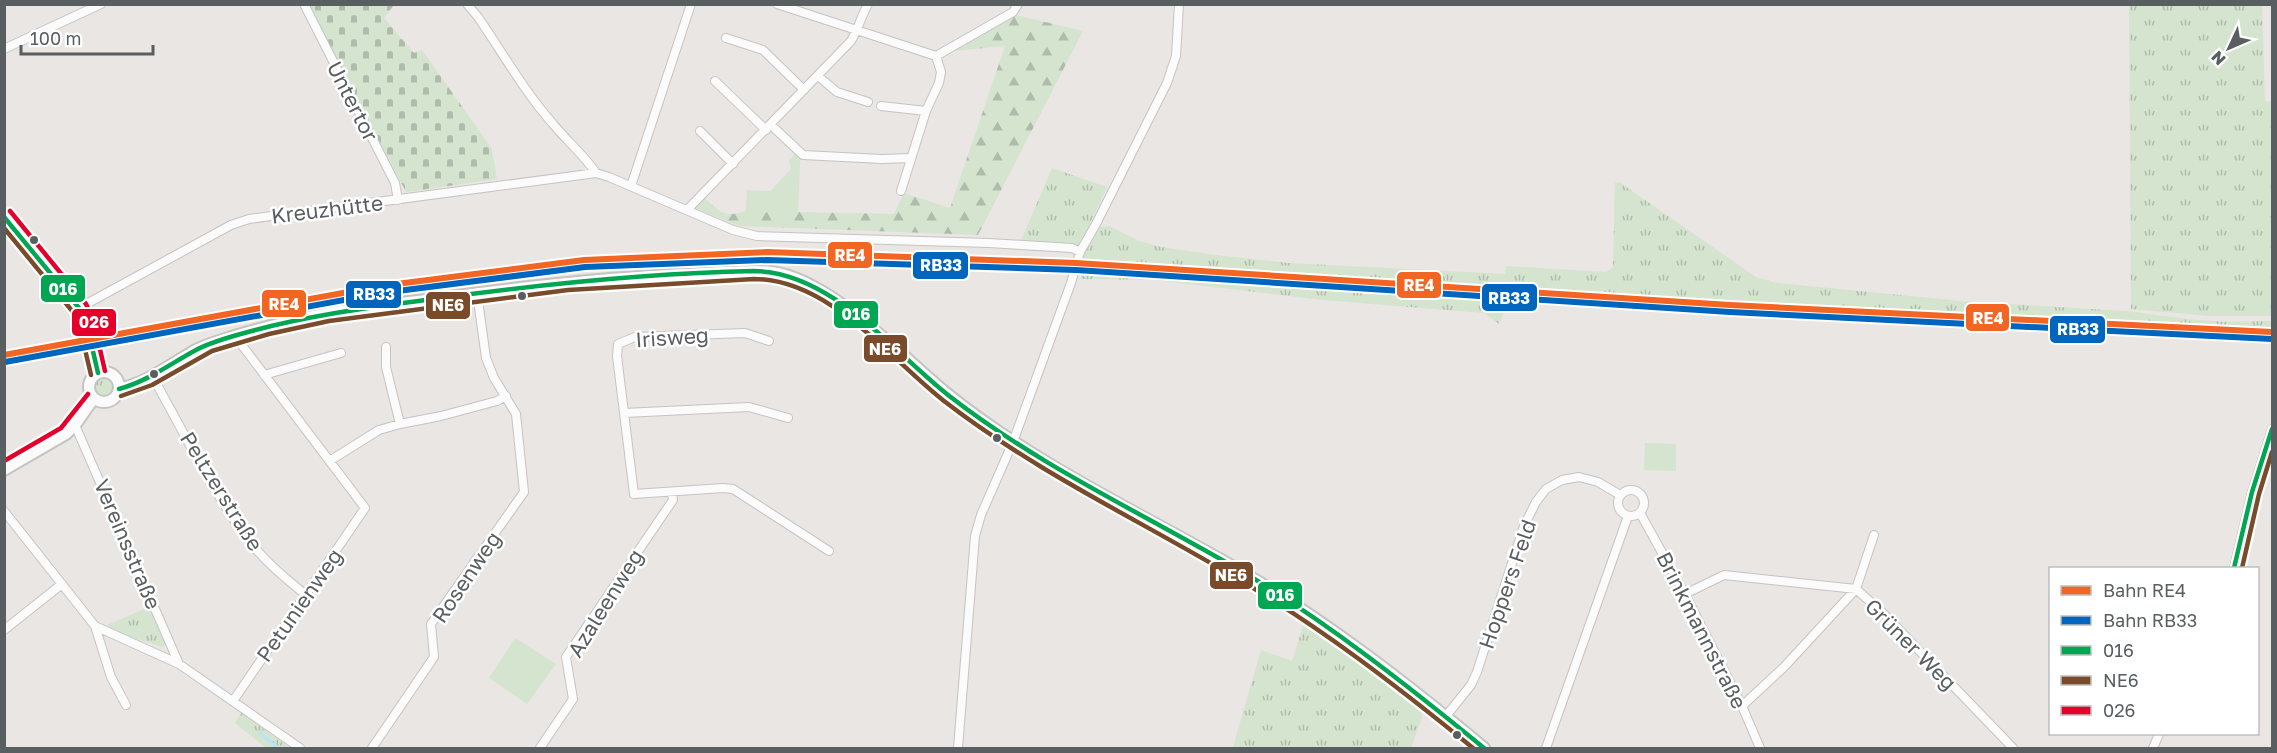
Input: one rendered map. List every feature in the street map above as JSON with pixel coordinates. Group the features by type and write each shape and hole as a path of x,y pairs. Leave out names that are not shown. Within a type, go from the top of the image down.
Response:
{"main road":[{"path":"4,216 79,308 86,321 98,373"},
{"path":"119,389 152,376 199,349 235,336 354,309 477,293 664,274 766,271 788,275 812,286 839,304 953,398 1013,442 1302,609 1364,653 1484,748"},
{"path":"106,372 118,381 119,389 114,398 104,402 94,398 89,387 90,381 98,373 106,372"},
{"path":"4,470 58,439 75,425 94,398"}],"street":[{"path":"4,49 101,4"},
{"name":"Untertor","path":"303,4 396,183 398,200"},
{"path":"467,4 536,103 596,173 733,231 757,236 989,243 1072,248 1080,252"},
{"path":"631,186 691,4"},
{"path":"777,4 936,56 1013,12 1018,4"},
{"path":"687,210 819,76 858,30 861,16 868,4"},
{"path":"958,748 975,536 981,515 1013,442 1071,283 1080,252 1167,83 1176,56 1179,4"},
{"path":"726,38 763,50 804,90"},
{"path":"901,191 926,111 939,83 941,72 936,56"},
{"path":"819,76 837,92 868,102"},
{"path":"715,81 768,128 803,155 910,158"},
{"path":"881,106 926,111"},
{"path":"700,131 733,164"},
{"name":"Kreuzhütte","path":"79,308 231,225 249,219 596,173"},
{"path":"235,336 331,460 379,430 441,416 497,401 506,396 494,378 486,358 477,293"},
{"name":"Irisweg","path":"672,493 634,494 617,356 618,344 635,337 746,333 769,341"},
{"path":"386,347 386,367 400,424"},
{"path":"264,375 341,353"},
{"name":"Peltzerstraße","path":"152,376 227,508 248,540 274,568 306,595"},
{"name":"Rosenweg","path":"372,748 434,657 431,624 524,492 516,414 506,396"},
{"path":"624,413 749,407 788,418"},
{"name":"Vereinsstraße","path":"75,425 179,663"},
{"path":"2234,567 2252,492 2272,429"},
{"name":"Petunienweg","path":"233,701 366,508 331,460"},
{"name":"Hoppers Feld","path":"1446,716 1471,685 1477,672 1524,526 1536,502 1546,489 1562,480 1579,477 1598,482 1620,495"},
{"path":"672,493 733,489 829,552"},
{"path":"1630,490 1640,493 1645,505 1640,513 1628,516 1619,508 1620,495 1630,490"},
{"name":"Azaleenweg","path":"540,748 573,699 566,657 673,500 672,493"},
{"path":"4,511 95,626 111,677 126,705"},
{"name":"Brinkmannstraße","path":"1640,513 1685,594 1742,706 1760,748"},
{"path":"1546,748 1628,516"},
{"path":"1742,706 1784,667 1856,589 1874,535"},
{"name":"Grüner Weg","path":"1685,594 1724,575 1856,589 1883,613 2013,748"},
{"path":"4,630 62,584"},
{"path":"95,626 179,663 300,748"}],"green space":[{"path":"308,5 394,5 384,18 414,53 422,50 492,149 497,179 406,192"},
{"path":"2129,5 2262,5 2265,101 2272,102 2272,316 2208,316 2131,309"},
{"path":"1016,15 1083,31 978,235 739,226 694,208 704,197 718,210 727,214 746,211 894,214 904,193 950,208 1005,46 953,51"},
{"path":"797,152 803,158 800,161 798,213 746,211 747,190 770,191 791,169 789,160"},
{"path":"1052,168 1107,187 1080,245 1020,243"},
{"path":"1619,182 1756,277 1777,283 1972,302 2127,311 2226,322 2272,321 2272,344 1729,315 1510,297 1499,324 1484,313 1323,300 1155,280 1081,279 1084,251 1099,227 1109,226 1139,241 1161,247 1289,263 1505,274 1506,266 1606,272 1613,267 1615,183"},
{"path":"104,378 110,381 113,387 110,393 104,396 98,393 95,387 98,381"},
{"path":"1645,443 1676,444 1676,471 1644,470"},
{"path":"149,607 166,644 163,647 120,634 107,625"},
{"path":"1305,620 1424,711 1411,748 1233,747 1261,650 1292,661"},
{"path":"515,638 556,664 527,704 489,678"},
{"path":"241,713 290,748 266,748 235,723"}],"waterway":[{"path":"260,733 278,748"}],"rail line":[{"name":"RE4","path":"4,355 381,286 584,260 767,252 1076,263 1730,305 2272,332"},
{"name":"RB33","path":"5,362 382,293 585,267 767,260 1076,270 1730,312 2272,339"}],"transit line":[{"name":"026","path":"10,211 86,304 93,319 105,371"},
{"name":"016","path":"4,217 79,308 86,321 98,373"},
{"name":"NE6","path":"4,228 73,312 79,324 91,375"},
{"name":"016","path":"119,389 149,377 216,341 322,315 479,293 597,280 754,271 782,275 809,285 835,299 883,337 948,395 983,421 1055,467 1243,572 1306,612 1396,678 1484,748"},
{"name":"NE6","path":"121,396 152,385 212,351 269,334 329,321 568,290 754,279 781,282 808,292 833,306 944,401 979,427 1051,473 1201,557 1300,618 1388,681 1473,748"},
{"name":"026","path":"4,461 61,428 88,394"},
{"name":"016","path":"2234,567 2252,492 2272,429"},
{"name":"NE6","path":"2242,567 2259,494 2272,452"}]}
